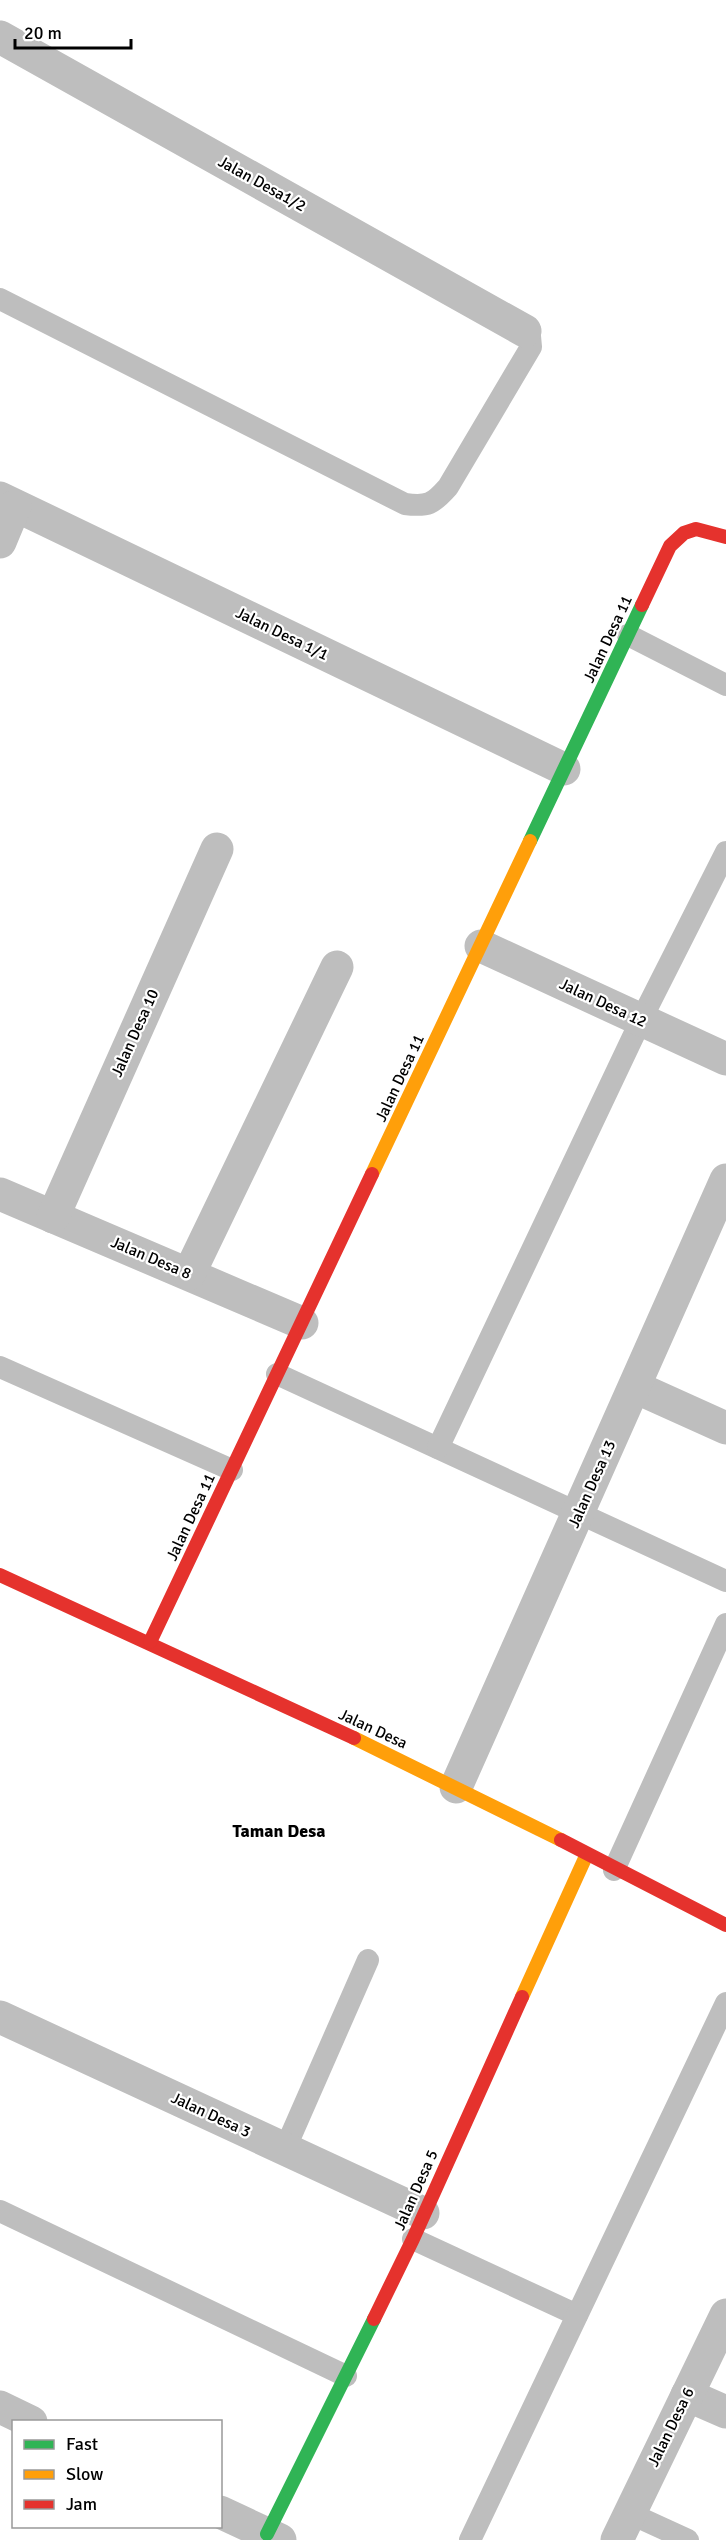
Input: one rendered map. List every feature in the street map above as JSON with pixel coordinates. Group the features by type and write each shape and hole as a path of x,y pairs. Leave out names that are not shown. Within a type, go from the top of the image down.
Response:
{"street":[{"name":"Jalan Desa1/2","path":"3,46 525,331"},
{"path":"0,542 7,502"},
{"name":"Jalan Desa 1/1","path":"7,502 564,769"},
{"name":"Jalan Desa 11","path":"150,1642 670,546 684,531 703,528 726,537"},
{"name":"Jalan Desa 10","path":"52,1216 217,849"},
{"name":"Jalan Desa 12","path":"481,946 726,1059"},
{"path":"189,1274 337,967"},
{"name":"Jalan Desa 13","path":"456,1787 726,1180"},
{"name":"Jalan Desa 8","path":"0,1194 302,1323"},
{"path":"635,1387 726,1428"},
{"name":"Jalan Desa","path":"0,1575 150,1642 456,1787 614,1870 726,1924"},
{"name":"Jalan Desa 5","path":"273,2537 346,2376 418,2226 587,1854"},
{"name":"Jalan Desa 3","path":"0,2017 285,2149 418,2226"},
{"name":"Jalan Desa 6","path":"623,2526 726,2315"},
{"path":"687,2395 726,2412"},
{"path":"0,2407 29,2420"},
{"path":"222,2513 273,2537"}],"lane":[{"path":"0,299 405,504 423,506 436,501 448,487 531,347 530,336 525,331"},
{"path":"628,635 726,685"},
{"path":"438,1448 641,1020 726,852"},
{"path":"0,1367 232,1470"},
{"path":"277,1374 726,1581"},
{"path":"614,1870 726,1624"},
{"path":"285,2149 368,1960"},
{"path":"470,2540 726,2003"},
{"path":"0,2211 346,2376"},
{"path":"418,2226 577,2315"},
{"path":"623,2526 688,2540"}],"traffic: fast":[{"path":"530,841 642,605"},
{"path":"267,2534 374,2319"}],"traffic: slow":[{"path":"372,1174 530,841"},
{"path":"354,1738 561,1840"},
{"path":"522,1997 587,1854"}],"traffic: jam":[{"path":"642,605 670,546 684,533 696,529 726,537"},
{"path":"150,1642 372,1174"},
{"path":"0,1575 354,1738"},
{"path":"561,1840 726,1925"},
{"path":"374,2319 413,2239 522,1997"}],"district":[{"name":"Taman Desa","path":"279,1831"}]}
